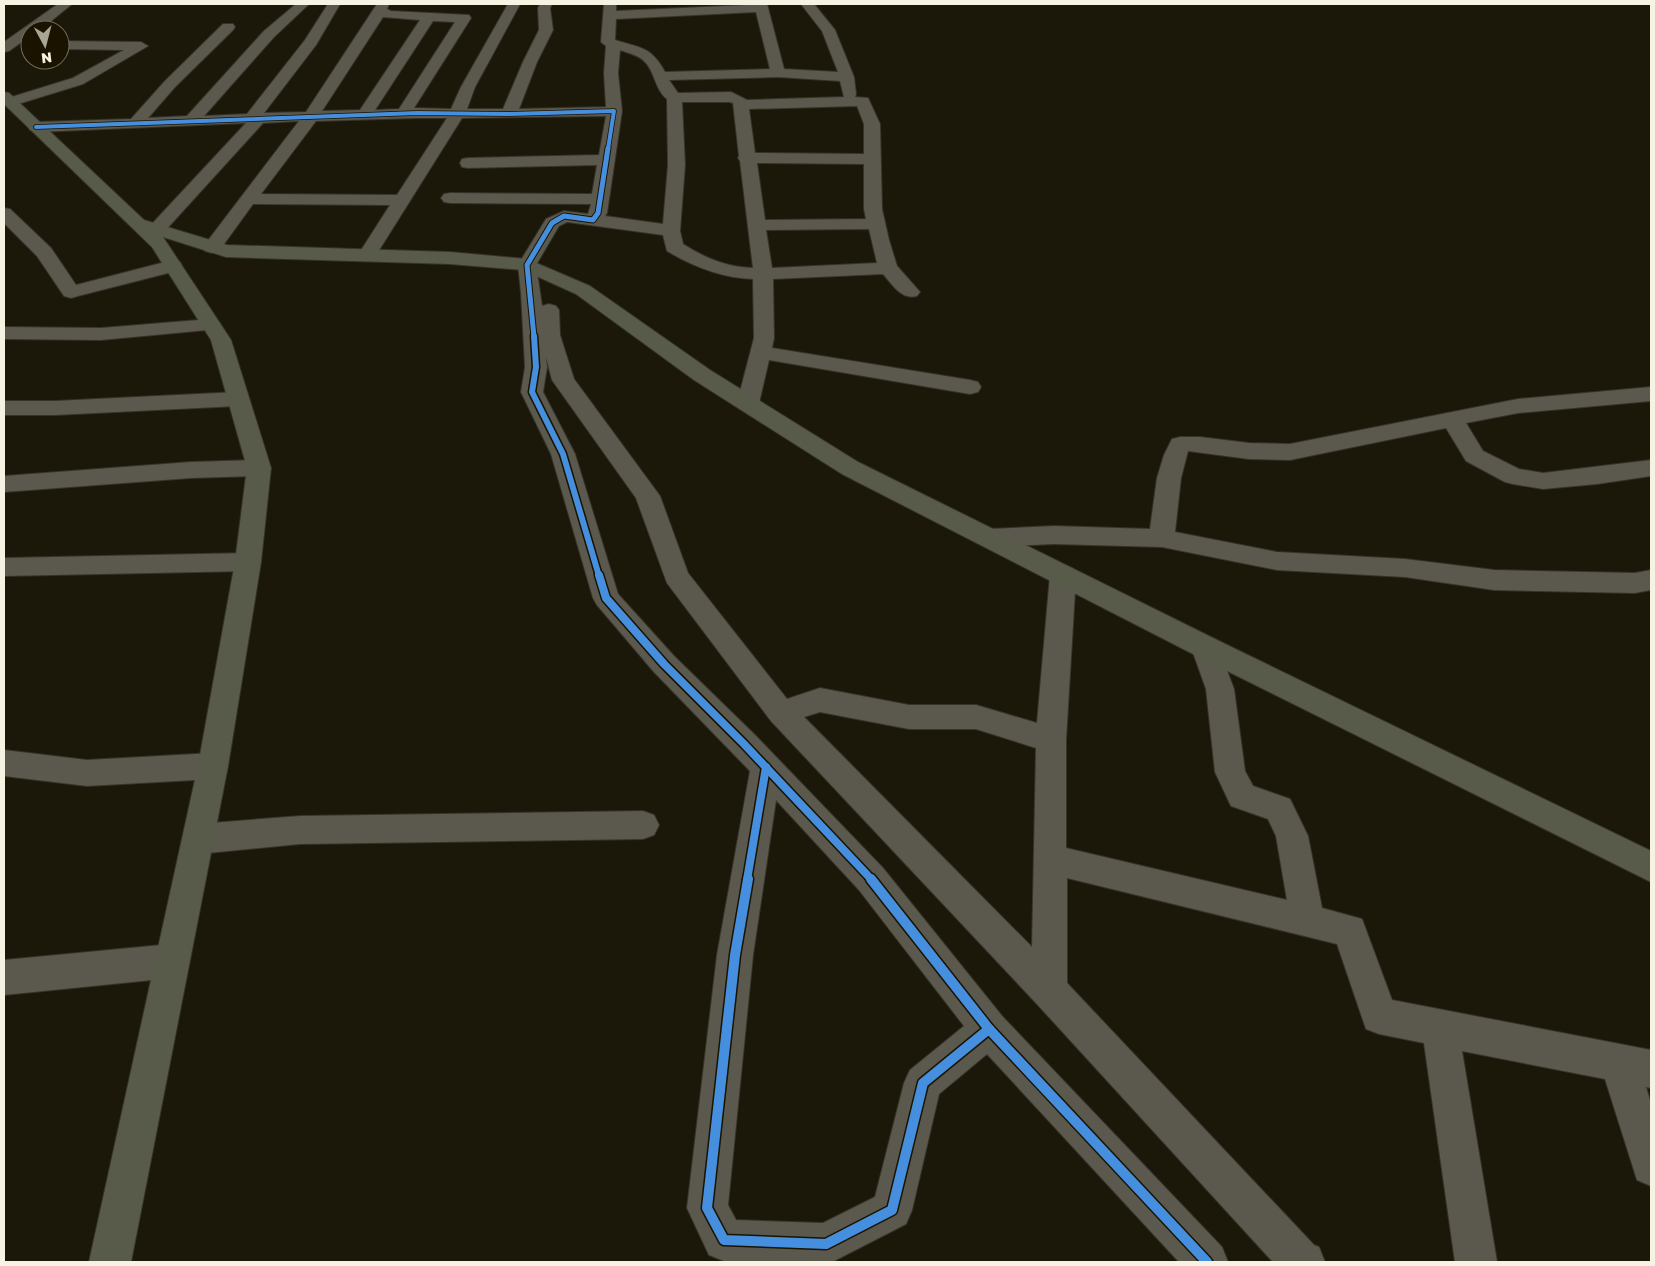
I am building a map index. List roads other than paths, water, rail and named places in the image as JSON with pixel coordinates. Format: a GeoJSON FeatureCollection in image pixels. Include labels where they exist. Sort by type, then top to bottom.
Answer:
{"type":"FeatureCollection","features":[{"type":"Feature","properties":{"kind":"main road"},"geometry":{"type":"LineString","coordinates":[[7,99],[147,227],[159,244],[221,340],[258,468],[248,562],[213,766],[110,1262]]}},
{"type":"Feature","properties":{"kind":"main road"},"geometry":{"type":"LineString","coordinates":[[147,227],[226,251],[450,258],[537,269],[583,290],[702,375],[850,468],[1205,647],[1651,867]]}},
{"type":"Feature","properties":{"kind":"street"},"geometry":{"type":"LineString","coordinates":[[44,20],[66,4]]}},
{"type":"Feature","properties":{"kind":"street"},"geometry":{"type":"LineString","coordinates":[[192,120],[269,34],[302,4]]}},
{"type":"Feature","properties":{"kind":"street"},"geometry":{"type":"LineString","coordinates":[[147,227],[256,118],[311,42],[334,4]]}},
{"type":"Feature","properties":{"kind":"street"},"geometry":{"type":"LineString","coordinates":[[367,255],[457,114],[468,86],[514,4]]}},
{"type":"Feature","properties":{"kind":"street"},"geometry":{"type":"LineString","coordinates":[[509,114],[530,62],[546,30],[544,8],[546,4]]}},
{"type":"Feature","properties":{"kind":"street"},"geometry":{"type":"LineString","coordinates":[[808,4],[828,30],[847,77],[850,101]]}},
{"type":"Feature","properties":{"kind":"street"},"geometry":{"type":"LineString","coordinates":[[748,403],[764,338],[763,274],[746,158],[740,101],[731,97],[674,98],[669,94],[650,60],[642,53],[608,42],[610,10],[762,6],[778,74]]}},
{"type":"Feature","properties":{"kind":"street"},"geometry":{"type":"LineString","coordinates":[[212,248],[311,116],[381,8],[389,15],[464,18],[403,114]]}},
{"type":"Feature","properties":{"kind":"street"},"geometry":{"type":"LineString","coordinates":[[364,115],[429,16]]}},
{"type":"Feature","properties":{"kind":"street"},"geometry":{"type":"LineString","coordinates":[[136,122],[170,84],[228,27]]}},
{"type":"Feature","properties":{"kind":"street"},"geometry":{"type":"LineString","coordinates":[[4,48],[20,43]]}},
{"type":"Feature","properties":{"kind":"street"},"geometry":{"type":"LineString","coordinates":[[7,99],[78,81],[141,46],[70,45]]}},
{"type":"Feature","properties":{"kind":"street"},"geometry":{"type":"LineString","coordinates":[[593,220],[598,213],[614,111],[610,73],[613,45]]}},
{"type":"Feature","properties":{"kind":"street"},"geometry":{"type":"LineString","coordinates":[[658,76],[778,74],[847,77]]}},
{"type":"Feature","properties":{"kind":"street"},"geometry":{"type":"LineString","coordinates":[[674,98],[677,132],[676,187],[671,231],[674,247],[692,258],[713,267],[737,273],[763,274],[888,268]]}},
{"type":"Feature","properties":{"kind":"street"},"geometry":{"type":"LineString","coordinates":[[741,105],[863,101],[872,124],[873,209],[876,224],[888,268],[910,292]]}},
{"type":"Feature","properties":{"kind":"street"},"geometry":{"type":"LineString","coordinates":[[36,127],[311,116],[614,111]]}},
{"type":"Feature","properties":{"kind":"street"},"geometry":{"type":"LineString","coordinates":[[746,158],[873,159]]}},
{"type":"Feature","properties":{"kind":"street"},"geometry":{"type":"LineString","coordinates":[[468,163],[607,160]]}},
{"type":"Feature","properties":{"kind":"street"},"geometry":{"type":"LineString","coordinates":[[450,198],[600,199]]}},
{"type":"Feature","properties":{"kind":"street"},"geometry":{"type":"LineString","coordinates":[[249,199],[402,200]]}},
{"type":"Feature","properties":{"kind":"street"},"geometry":{"type":"LineString","coordinates":[[4,213],[44,252],[71,292],[173,266]]}},
{"type":"Feature","properties":{"kind":"street"},"geometry":{"type":"LineString","coordinates":[[671,231],[564,216],[552,223],[531,292],[536,367],[532,392],[563,454],[606,598],[664,664],[766,767],[871,878],[990,1029],[1208,1262]]}},
{"type":"Feature","properties":{"kind":"street"},"geometry":{"type":"LineString","coordinates":[[756,225],[876,224]]}},
{"type":"Feature","properties":{"kind":"street"},"geometry":{"type":"LineString","coordinates":[[537,269],[550,335],[563,380],[648,496],[676,576],[782,714],[1049,990],[1299,1260],[1304,1262]]}},
{"type":"Feature","properties":{"kind":"street"},"geometry":{"type":"LineString","coordinates":[[4,333],[101,334],[211,326]]}},
{"type":"Feature","properties":{"kind":"street"},"geometry":{"type":"LineString","coordinates":[[760,352],[970,387]]}},
{"type":"Feature","properties":{"kind":"street"},"geometry":{"type":"LineString","coordinates":[[1162,538],[1174,456],[1180,444],[1200,444],[1249,451],[1290,452],[1518,406],[1651,394]]}},
{"type":"Feature","properties":{"kind":"street"},"geometry":{"type":"LineString","coordinates":[[4,408],[55,408],[238,399]]}},
{"type":"Feature","properties":{"kind":"street"},"geometry":{"type":"LineString","coordinates":[[1453,420],[1474,456],[1513,476],[1543,481],[1651,468]]}},
{"type":"Feature","properties":{"kind":"street"},"geometry":{"type":"LineString","coordinates":[[4,484],[191,470],[258,468]]}},
{"type":"Feature","properties":{"kind":"street"},"geometry":{"type":"LineString","coordinates":[[989,538],[1054,536],[1162,538],[1278,560],[1405,568],[1494,580],[1635,583],[1651,580]]}},
{"type":"Feature","properties":{"kind":"street"},"geometry":{"type":"LineString","coordinates":[[4,567],[248,562]]}},
{"type":"Feature","properties":{"kind":"street"},"geometry":{"type":"LineString","coordinates":[[1049,990],[1051,740],[1063,575]]}},
{"type":"Feature","properties":{"kind":"street"},"geometry":{"type":"LineString","coordinates":[[1205,647],[1220,688],[1230,772],[1242,796],[1279,809],[1292,836],[1308,922]]}},
{"type":"Feature","properties":{"kind":"street"},"geometry":{"type":"LineString","coordinates":[[782,714],[820,700],[909,716],[976,718],[1051,740]]}},
{"type":"Feature","properties":{"kind":"street"},"geometry":{"type":"LineString","coordinates":[[4,764],[87,772],[213,766]]}},
{"type":"Feature","properties":{"kind":"street"},"geometry":{"type":"LineString","coordinates":[[766,767],[735,955],[707,1208],[724,1240],[826,1244],[892,1210],[923,1083],[990,1029]]}},
{"type":"Feature","properties":{"kind":"street"},"geometry":{"type":"LineString","coordinates":[[198,839],[300,830],[643,825]]}},
{"type":"Feature","properties":{"kind":"street"},"geometry":{"type":"LineString","coordinates":[[1050,859],[1350,931],[1379,1016],[1635,1065],[1651,1166]]}},
{"type":"Feature","properties":{"kind":"street"},"geometry":{"type":"LineString","coordinates":[[4,978],[172,962]]}},
{"type":"Feature","properties":{"kind":"street"},"geometry":{"type":"LineString","coordinates":[[1440,1027],[1476,1262]]}}]}
